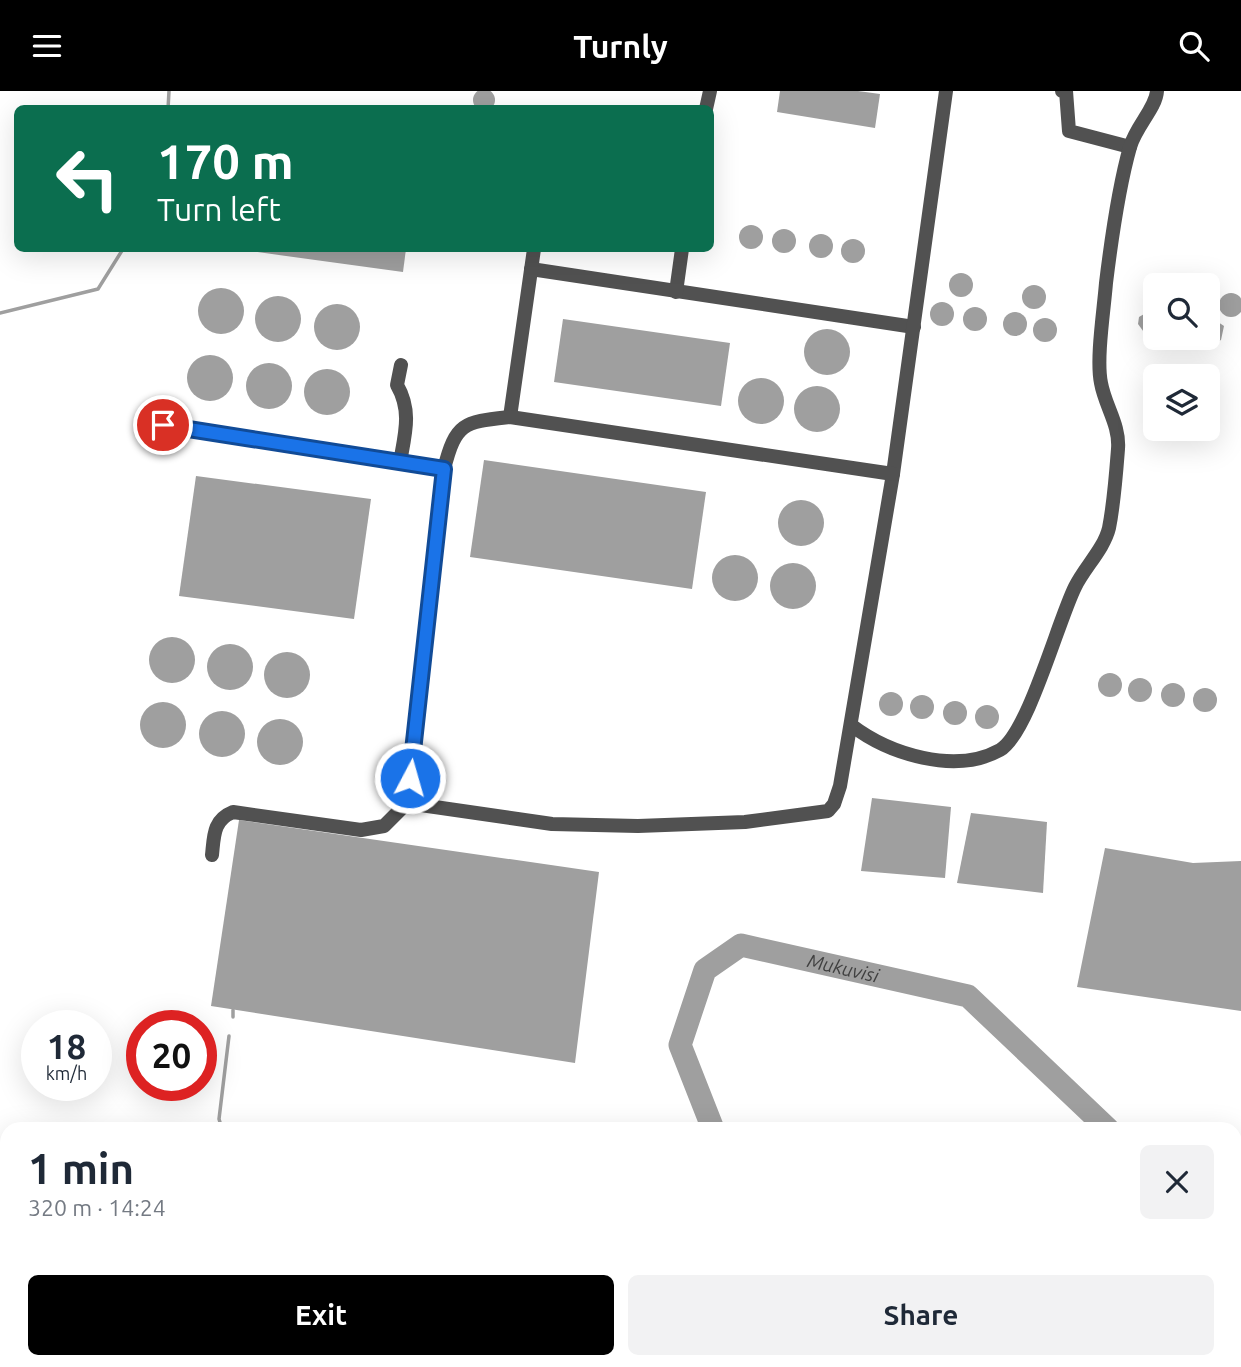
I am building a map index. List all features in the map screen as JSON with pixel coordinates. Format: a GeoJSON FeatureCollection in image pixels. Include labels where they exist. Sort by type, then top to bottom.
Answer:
{"type":"FeatureCollection","features":[{"type":"Feature","properties":{"kind":"lane"},"geometry":{"type":"LineString","coordinates":[[407,803],[552,824],[638,826],[745,822],[828,811],[834,804],[851,725],[893,474],[946,91]]}},
{"type":"Feature","properties":{"kind":"lane"},"geometry":{"type":"LineString","coordinates":[[1065,91],[1069,131],[1130,147]]}},
{"type":"Feature","properties":{"kind":"lane"},"geometry":{"type":"LineString","coordinates":[[851,725],[865,736],[897,752],[952,760],[974,759],[1002,749],[1024,717],[1074,590],[1108,530],[1118,446],[1100,367],[1107,281],[1130,147],[1140,121],[1156,100],[1157,91]]}},
{"type":"Feature","properties":{"kind":"lane"},"geometry":{"type":"LineString","coordinates":[[510,417],[534,252]]}},
{"type":"Feature","properties":{"kind":"lane"},"geometry":{"type":"LineString","coordinates":[[676,292],[682,252]]}},
{"type":"Feature","properties":{"kind":"lane"},"geometry":{"type":"LineString","coordinates":[[531,269],[914,327]]}},
{"type":"Feature","properties":{"kind":"lane"},"geometry":{"type":"LineString","coordinates":[[400,462],[408,416],[405,400],[397,385],[401,365]]}},
{"type":"Feature","properties":{"kind":"lane"},"geometry":{"type":"LineString","coordinates":[[212,855],[215,828],[222,816],[233,812],[361,829],[384,826],[407,803],[444,469],[451,440],[458,428],[475,421],[510,417],[893,474]]}},
{"type":"Feature","properties":{"kind":"lane"},"geometry":{"type":"LineString","coordinates":[[163,425],[444,469]]}},
{"type":"Feature","properties":{"kind":"shaded area"},"geometry":{"type":"Polygon","coordinates":[[[480,90],[488,90],[494,96],[494,105],[474,104],[474,96],[480,90]]]}},
{"type":"Feature","properties":{"kind":"shaded area"},"geometry":{"type":"Polygon","coordinates":[[[780,91],[858,91],[880,94],[875,128],[777,112],[780,91]]]}},
{"type":"Feature","properties":{"kind":"shaded area"},"geometry":{"type":"Polygon","coordinates":[[[746,225],[756,225],[763,232],[763,242],[756,249],[746,249],[739,242],[739,232],[746,225]]]}},
{"type":"Feature","properties":{"kind":"shaded area"},"geometry":{"type":"Polygon","coordinates":[[[779,229],[789,229],[796,236],[796,246],[789,253],[779,253],[772,246],[772,236],[779,229]]]}},
{"type":"Feature","properties":{"kind":"shaded area"},"geometry":{"type":"Polygon","coordinates":[[[816,234],[826,234],[833,241],[833,251],[826,258],[816,258],[809,251],[809,241],[816,234]]]}},
{"type":"Feature","properties":{"kind":"shaded area"},"geometry":{"type":"Polygon","coordinates":[[[853,239],[862,242],[865,251],[862,260],[853,263],[844,260],[841,251],[844,242],[853,239]]]}},
{"type":"Feature","properties":{"kind":"shaded area"},"geometry":{"type":"Polygon","coordinates":[[[257,252],[406,252],[403,272],[257,252]]]}},
{"type":"Feature","properties":{"kind":"shaded area"},"geometry":{"type":"Polygon","coordinates":[[[956,273],[966,273],[973,280],[973,290],[966,297],[956,297],[949,290],[949,280],[956,273]]]}},
{"type":"Feature","properties":{"kind":"shaded area"},"geometry":{"type":"Polygon","coordinates":[[[1029,285],[1039,285],[1046,292],[1046,302],[1039,309],[1029,309],[1022,302],[1022,292],[1029,285]]]}},
{"type":"Feature","properties":{"kind":"shaded area"},"geometry":{"type":"Polygon","coordinates":[[[221,288],[237,295],[244,311],[237,327],[221,334],[205,327],[198,311],[205,295],[221,288]]]}},
{"type":"Feature","properties":{"kind":"shaded area"},"geometry":{"type":"Polygon","coordinates":[[[1236,294],[1242,300],[1240,314],[1231,317],[1222,314],[1222,296],[1236,294]]]}},
{"type":"Feature","properties":{"kind":"shaded area"},"geometry":{"type":"Polygon","coordinates":[[[278,296],[294,303],[301,319],[294,335],[278,342],[262,335],[255,319],[262,303],[278,296]]]}},
{"type":"Feature","properties":{"kind":"shaded area"},"geometry":{"type":"Polygon","coordinates":[[[937,302],[947,302],[954,309],[954,319],[947,326],[937,326],[930,319],[930,309],[937,302]]]}},
{"type":"Feature","properties":{"kind":"shaded area"},"geometry":{"type":"Polygon","coordinates":[[[337,304],[353,311],[360,327],[353,343],[337,350],[321,343],[314,327],[321,311],[337,304]]]}},
{"type":"Feature","properties":{"kind":"shaded area"},"geometry":{"type":"Polygon","coordinates":[[[970,307],[980,307],[987,314],[987,324],[980,331],[970,331],[963,324],[963,314],[970,307]]]}},
{"type":"Feature","properties":{"kind":"shaded area"},"geometry":{"type":"Polygon","coordinates":[[[1010,312],[1020,312],[1027,319],[1027,329],[1020,336],[1010,336],[1003,329],[1003,319],[1010,312]]]}},
{"type":"Feature","properties":{"kind":"shaded area"},"geometry":{"type":"Polygon","coordinates":[[[1143,315],[1143,331],[1138,324],[1139,317],[1143,315]]]}},
{"type":"Feature","properties":{"kind":"shaded area"},"geometry":{"type":"Polygon","coordinates":[[[1040,318],[1050,318],[1057,325],[1057,335],[1050,342],[1040,342],[1033,335],[1033,325],[1040,318]]]}},
{"type":"Feature","properties":{"kind":"shaded area"},"geometry":{"type":"Polygon","coordinates":[[[563,319],[730,343],[721,406],[554,382],[563,319]]]}},
{"type":"Feature","properties":{"kind":"shaded area"},"geometry":{"type":"Polygon","coordinates":[[[1220,323],[1224,326],[1220,340],[1220,323]]]}},
{"type":"Feature","properties":{"kind":"shaded area"},"geometry":{"type":"Polygon","coordinates":[[[827,329],[843,336],[850,352],[843,368],[827,375],[811,368],[804,352],[811,336],[827,329]]]}},
{"type":"Feature","properties":{"kind":"shaded area"},"geometry":{"type":"Polygon","coordinates":[[[210,355],[226,362],[233,378],[226,394],[210,401],[194,394],[187,378],[194,362],[210,355]]]}},
{"type":"Feature","properties":{"kind":"shaded area"},"geometry":{"type":"Polygon","coordinates":[[[269,363],[285,370],[292,386],[285,402],[269,409],[253,402],[246,386],[253,370],[269,363]]]}},
{"type":"Feature","properties":{"kind":"shaded area"},"geometry":{"type":"Polygon","coordinates":[[[327,369],[343,376],[350,392],[343,408],[327,415],[311,408],[304,392],[311,376],[327,369]]]}},
{"type":"Feature","properties":{"kind":"shaded area"},"geometry":{"type":"Polygon","coordinates":[[[761,378],[777,385],[784,401],[777,417],[761,424],[745,417],[738,401],[745,385],[761,378]]]}},
{"type":"Feature","properties":{"kind":"shaded area"},"geometry":{"type":"Polygon","coordinates":[[[817,386],[833,393],[840,409],[833,425],[817,432],[801,425],[794,409],[801,393],[817,386]]]}},
{"type":"Feature","properties":{"kind":"shaded area"},"geometry":{"type":"Polygon","coordinates":[[[484,460],[706,492],[692,589],[470,557],[484,460]]]}},
{"type":"Feature","properties":{"kind":"shaded area"},"geometry":{"type":"Polygon","coordinates":[[[196,476],[371,499],[354,619],[179,596],[196,476]]]}},
{"type":"Feature","properties":{"kind":"shaded area"},"geometry":{"type":"Polygon","coordinates":[[[801,500],[817,507],[824,523],[817,539],[801,546],[785,539],[778,523],[785,507],[801,500]]]}},
{"type":"Feature","properties":{"kind":"shaded area"},"geometry":{"type":"Polygon","coordinates":[[[735,555],[751,562],[758,578],[751,594],[735,601],[719,594],[712,578],[719,562],[735,555]]]}},
{"type":"Feature","properties":{"kind":"shaded area"},"geometry":{"type":"Polygon","coordinates":[[[793,563],[809,570],[816,586],[809,602],[793,609],[777,602],[770,586],[777,570],[793,563]]]}},
{"type":"Feature","properties":{"kind":"shaded area"},"geometry":{"type":"Polygon","coordinates":[[[172,637],[188,644],[195,660],[188,676],[172,683],[156,676],[149,660],[156,644],[172,637]]]}},
{"type":"Feature","properties":{"kind":"shaded area"},"geometry":{"type":"Polygon","coordinates":[[[230,644],[246,651],[253,667],[246,683],[230,690],[214,683],[207,667],[214,651],[230,644]]]}},
{"type":"Feature","properties":{"kind":"shaded area"},"geometry":{"type":"Polygon","coordinates":[[[287,652],[303,659],[310,675],[303,691],[287,698],[271,691],[264,675],[271,659],[287,652]]]}},
{"type":"Feature","properties":{"kind":"shaded area"},"geometry":{"type":"Polygon","coordinates":[[[1105,673],[1115,673],[1122,680],[1122,690],[1115,697],[1105,697],[1098,690],[1098,680],[1105,673]]]}},
{"type":"Feature","properties":{"kind":"shaded area"},"geometry":{"type":"Polygon","coordinates":[[[1140,678],[1149,681],[1152,690],[1149,699],[1140,702],[1131,699],[1128,690],[1131,681],[1140,678]]]}},
{"type":"Feature","properties":{"kind":"shaded area"},"geometry":{"type":"Polygon","coordinates":[[[1168,683],[1178,683],[1185,690],[1185,700],[1178,707],[1168,707],[1161,700],[1161,690],[1168,683]]]}},
{"type":"Feature","properties":{"kind":"shaded area"},"geometry":{"type":"Polygon","coordinates":[[[1200,688],[1210,688],[1217,695],[1217,705],[1210,712],[1200,712],[1193,705],[1193,695],[1200,688]]]}},
{"type":"Feature","properties":{"kind":"shaded area"},"geometry":{"type":"Polygon","coordinates":[[[886,692],[896,692],[903,699],[903,709],[896,716],[886,716],[879,709],[879,699],[886,692]]]}},
{"type":"Feature","properties":{"kind":"shaded area"},"geometry":{"type":"Polygon","coordinates":[[[917,695],[927,695],[934,702],[934,712],[927,719],[917,719],[910,712],[910,702],[917,695]]]}},
{"type":"Feature","properties":{"kind":"shaded area"},"geometry":{"type":"Polygon","coordinates":[[[950,701],[960,701],[967,708],[967,718],[960,725],[950,725],[943,718],[943,708],[950,701]]]}},
{"type":"Feature","properties":{"kind":"shaded area"},"geometry":{"type":"Polygon","coordinates":[[[163,702],[179,709],[186,725],[179,741],[163,748],[147,741],[140,725],[147,709],[163,702]]]}},
{"type":"Feature","properties":{"kind":"shaded area"},"geometry":{"type":"Polygon","coordinates":[[[982,705],[992,705],[999,712],[999,722],[992,729],[982,729],[975,722],[975,712],[982,705]]]}},
{"type":"Feature","properties":{"kind":"shaded area"},"geometry":{"type":"Polygon","coordinates":[[[222,711],[238,718],[245,734],[238,750],[222,757],[206,750],[199,734],[206,718],[222,711]]]}},
{"type":"Feature","properties":{"kind":"shaded area"},"geometry":{"type":"Polygon","coordinates":[[[280,719],[296,726],[303,742],[296,758],[280,765],[264,758],[257,742],[264,726],[280,719]]]}},
{"type":"Feature","properties":{"kind":"shaded area"},"geometry":{"type":"Polygon","coordinates":[[[872,798],[951,807],[945,878],[861,871],[872,798]]]}},
{"type":"Feature","properties":{"kind":"shaded area"},"geometry":{"type":"Polygon","coordinates":[[[971,813],[1047,822],[1043,893],[957,883],[971,813]]]}},
{"type":"Feature","properties":{"kind":"shaded area"},"geometry":{"type":"Polygon","coordinates":[[[239,820],[599,872],[575,1063],[211,1006],[239,820]]]}},
{"type":"Feature","properties":{"kind":"shaded area"},"geometry":{"type":"Polygon","coordinates":[[[1105,848],[1193,863],[1241,861],[1241,1011],[1077,987],[1105,848]]]}},
{"type":"Feature","properties":{"kind":"waterway"},"geometry":{"type":"LineString","coordinates":[[168,105],[169,91]]}},
{"type":"Feature","properties":{"kind":"waterway"},"geometry":{"type":"LineString","coordinates":[[0,313],[98,289],[121,252]]}},
{"type":"Feature","properties":{"kind":"waterway","name":"Mukuvisi"},"geometry":{"type":"LineString","coordinates":[[710,1122],[680,1045],[705,970],[741,945],[968,996],[1101,1122]]}},
{"type":"Feature","properties":{"kind":"waterway"},"geometry":{"type":"LineString","coordinates":[[233,1010],[233,1017]]}},
{"type":"Feature","properties":{"kind":"waterway"},"geometry":{"type":"LineString","coordinates":[[220,1122],[229,1036]]}},
{"type":"Feature","properties":{"kind":"route"},"geometry":{"type":"LineString","coordinates":[[163,425],[444,469],[410,778]]}}]}
